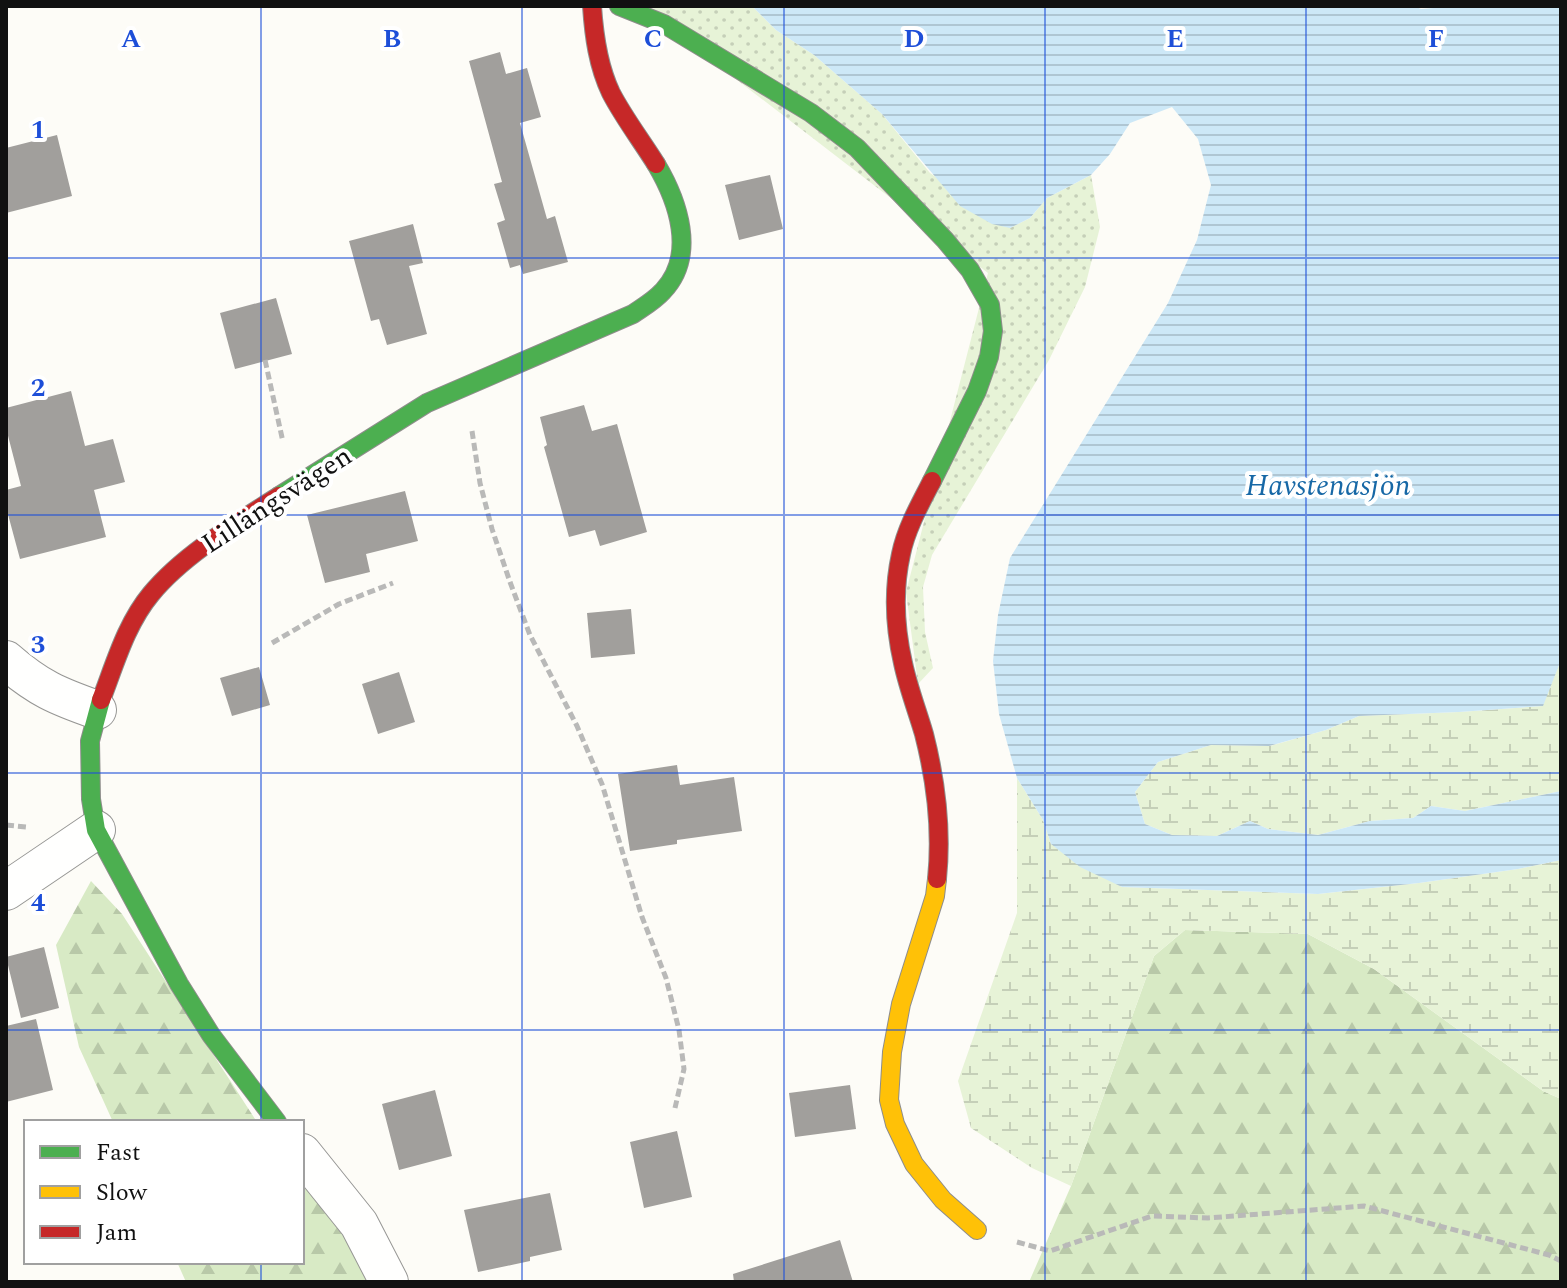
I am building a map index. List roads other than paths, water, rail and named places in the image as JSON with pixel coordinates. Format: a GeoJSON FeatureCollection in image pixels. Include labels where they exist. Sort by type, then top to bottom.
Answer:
{"type":"FeatureCollection","features":[{"type":"Feature","properties":{"kind":"street","name":"Lillängsvägen"},"geometry":{"type":"LineString","coordinates":[[275,1120],[211,1035],[179,984],[96,830],[89,772],[90,741],[97,710],[126,634],[151,594],[184,562],[229,528],[427,403],[633,314],[659,295],[675,274],[682,247],[680,217],[667,183],[611,92],[600,63],[592,6]]}},
{"type":"Feature","properties":{"kind":"street"},"geometry":{"type":"LineString","coordinates":[[619,6],[664,24],[811,113],[857,148],[945,240],[970,270],[990,305],[993,331],[989,357],[977,391],[918,508],[901,552],[896,592],[896,629],[937,799],[940,850],[935,896],[901,1004],[892,1052],[889,1100],[895,1124],[914,1164],[943,1200],[977,1230]]}},
{"type":"Feature","properties":{"kind":"street"},"geometry":{"type":"LineString","coordinates":[[6,660],[28,679],[56,695],[97,710]]}},
{"type":"Feature","properties":{"kind":"street"},"geometry":{"type":"LineString","coordinates":[[6,891],[96,830]]}},
{"type":"Feature","properties":{"kind":"street"},"geometry":{"type":"LineString","coordinates":[[304,1155],[359,1224],[389,1282]]}},
{"type":"Feature","properties":{"kind":"water","name":"Havstenasjön"},"geometry":{"type":"Polygon","coordinates":[[[752,6],[1414,6],[1421,9],[1561,6],[1561,660],[1543,706],[1359,716],[1326,730],[1269,746],[1211,745],[1158,762],[1135,792],[1145,824],[1172,835],[1217,836],[1250,821],[1268,829],[1318,835],[1370,821],[1413,818],[1431,806],[1465,811],[1561,791],[1561,860],[1419,883],[1318,894],[1122,887],[1080,867],[1051,844],[1043,820],[1017,778],[999,714],[993,661],[998,615],[1010,558],[1168,303],[1197,240],[1211,185],[1198,139],[1172,107],[1130,123],[1110,154],[1091,175],[1047,198],[1030,218],[1010,228],[992,224],[960,206],[882,114],[814,55],[776,30],[752,6]]]}}]}
